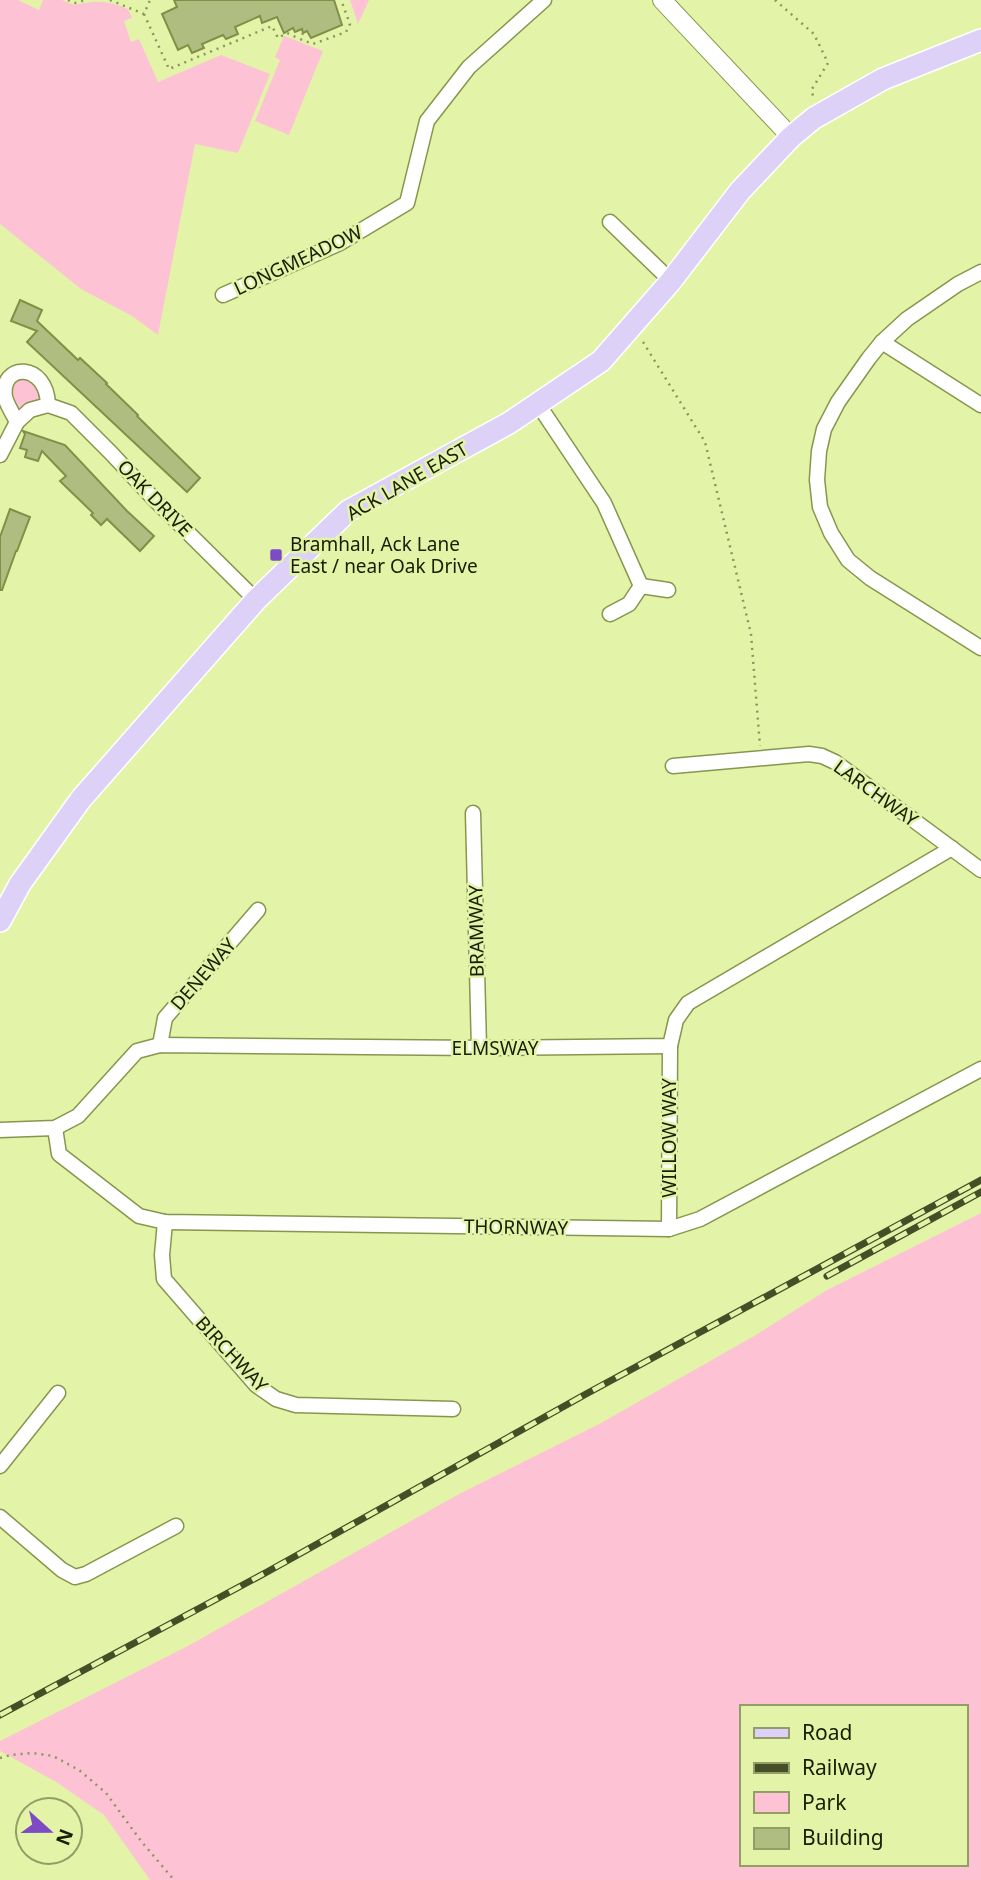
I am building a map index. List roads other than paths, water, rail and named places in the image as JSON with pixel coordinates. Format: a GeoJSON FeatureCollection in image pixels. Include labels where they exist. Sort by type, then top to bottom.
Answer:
{"type":"FeatureCollection","features":[{"type":"Feature","properties":{"kind":"main road","name":"ACK LANE EAST"},"geometry":{"type":"LineString","coordinates":[[0,921],[20,884],[80,799],[256,600],[348,511],[509,423],[601,361],[671,281],[740,191],[791,137],[814,118],[883,79],[981,40]]}},
{"type":"Feature","properties":{"kind":"street","name":"LONGMEADOW"},"geometry":{"type":"LineString","coordinates":[[223,295],[340,243],[407,203],[428,121],[469,68],[544,0]]}},
{"type":"Feature","properties":{"kind":"street"},"geometry":{"type":"LineString","coordinates":[[662,0],[791,137]]}},
{"type":"Feature","properties":{"kind":"street"},"geometry":{"type":"LineString","coordinates":[[610,222],[671,281]]}},
{"type":"Feature","properties":{"kind":"street"},"geometry":{"type":"LineString","coordinates":[[981,272],[958,284],[907,319],[882,342],[838,402],[824,429],[817,480],[820,507],[831,533],[848,560],[870,578],[981,648]]}},
{"type":"Feature","properties":{"kind":"street"},"geometry":{"type":"LineString","coordinates":[[882,342],[981,405]]}},
{"type":"Feature","properties":{"kind":"street"},"geometry":{"type":"LineString","coordinates":[[0,455],[21,416],[30,410],[48,405],[46,387],[41,380],[33,374],[19,371],[12,375],[5,389],[5,398],[17,422]]}},
{"type":"Feature","properties":{"kind":"street"},"geometry":{"type":"LineString","coordinates":[[538,404],[604,503],[641,586]]}},
{"type":"Feature","properties":{"kind":"street","name":"OAK DRIVE"},"geometry":{"type":"LineString","coordinates":[[48,405],[71,413],[256,600]]}},
{"type":"Feature","properties":{"kind":"street"},"geometry":{"type":"LineString","coordinates":[[641,586],[668,590]]}},
{"type":"Feature","properties":{"kind":"street"},"geometry":{"type":"LineString","coordinates":[[610,614],[629,604],[641,586]]}},
{"type":"Feature","properties":{"kind":"street","name":"LARCHWAY"},"geometry":{"type":"LineString","coordinates":[[673,766],[809,754],[822,756],[835,762],[981,870]]}},
{"type":"Feature","properties":{"kind":"street","name":"BRAMWAY"},"geometry":{"type":"LineString","coordinates":[[473,813],[479,1048]]}},
{"type":"Feature","properties":{"kind":"street"},"geometry":{"type":"LineString","coordinates":[[670,1046],[676,1020],[688,1003],[952,848]]}},
{"type":"Feature","properties":{"kind":"street","name":"DENEWAY"},"geometry":{"type":"LineString","coordinates":[[160,1045],[165,1018],[258,910]]}},
{"type":"Feature","properties":{"kind":"street","name":"ELMSWAY"},"geometry":{"type":"LineString","coordinates":[[55,1128],[78,1116],[137,1051],[160,1045],[479,1048],[670,1046]]}},
{"type":"Feature","properties":{"kind":"street","name":"WILLOW WAY"},"geometry":{"type":"LineString","coordinates":[[669,1229],[670,1046]]}},
{"type":"Feature","properties":{"kind":"street","name":"THORNWAY"},"geometry":{"type":"LineString","coordinates":[[55,1128],[59,1154],[139,1216],[165,1222],[669,1229],[700,1219],[981,1069]]}},
{"type":"Feature","properties":{"kind":"street"},"geometry":{"type":"LineString","coordinates":[[0,1130],[55,1128]]}},
{"type":"Feature","properties":{"kind":"street","name":"BIRCHWAY"},"geometry":{"type":"LineString","coordinates":[[165,1222],[162,1255],[164,1279],[256,1385],[276,1399],[296,1405],[453,1409]]}},
{"type":"Feature","properties":{"kind":"street"},"geometry":{"type":"LineString","coordinates":[[0,1466],[58,1394]]}},
{"type":"Feature","properties":{"kind":"street"},"geometry":{"type":"LineString","coordinates":[[0,1517],[62,1570],[75,1577],[86,1574],[176,1526]]}},
{"type":"Feature","properties":{"kind":"railway"},"geometry":{"type":"LineString","coordinates":[[0,1715],[267,1572],[586,1394],[981,1180]]}},
{"type":"Feature","properties":{"kind":"railway"},"geometry":{"type":"LineString","coordinates":[[827,1276],[981,1192]]}},
{"type":"Feature","properties":{"kind":"place","name":"Bramhall, Ack Lane East / near Oak Drive"},"geometry":{"type":"Point","coordinates":[276,555]}}]}
